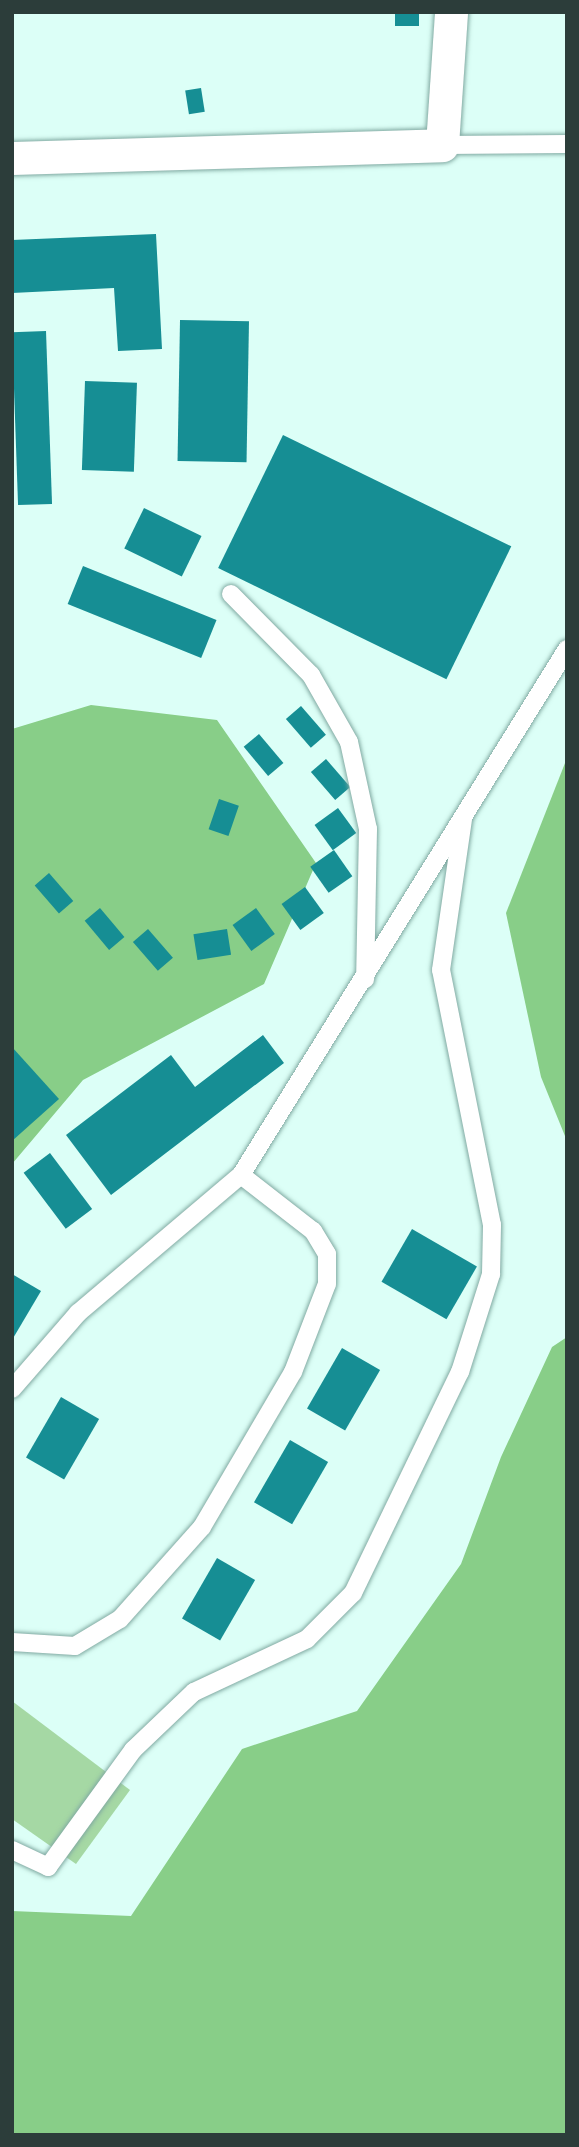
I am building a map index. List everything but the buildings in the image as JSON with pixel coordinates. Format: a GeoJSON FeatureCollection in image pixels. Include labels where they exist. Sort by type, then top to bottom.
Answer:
{"type":"FeatureCollection","features":[{"type":"Feature","properties":{"kind":"street"},"geometry":{"type":"LineString","coordinates":[[12,158],[442,145],[451,12]]}},
{"type":"Feature","properties":{"kind":"lane"},"geometry":{"type":"LineString","coordinates":[[442,145],[567,145]]}},
{"type":"Feature","properties":{"kind":"lane"},"geometry":{"type":"LineString","coordinates":[[231,594],[311,674],[349,742],[368,829],[365,979]]}},
{"type":"Feature","properties":{"kind":"lane"},"geometry":{"type":"LineString","coordinates":[[12,1389],[78,1313],[241,1175],[365,979],[567,649]]}},
{"type":"Feature","properties":{"kind":"lane"},"geometry":{"type":"LineString","coordinates":[[12,1850],[48,1867],[133,1750],[194,1692],[307,1639],[353,1593],[460,1372],[491,1274],[492,1237],[441,970],[463,819]]}},
{"type":"Feature","properties":{"kind":"lane"},"geometry":{"type":"LineString","coordinates":[[12,1642],[75,1646],[120,1619],[202,1527],[293,1372],[327,1284],[327,1254],[313,1231],[241,1175]]}},
{"type":"Feature","properties":{"kind":"green space"},"geometry":{"type":"Polygon","coordinates":[[[91,705],[217,720],[316,863],[264,984],[83,1080],[12,1164],[12,729],[91,705]]]}},
{"type":"Feature","properties":{"kind":"green space"},"geometry":{"type":"Polygon","coordinates":[[[567,758],[567,1141],[541,1077],[506,913],[567,758]]]}},
{"type":"Feature","properties":{"kind":"green space"},"geometry":{"type":"Polygon","coordinates":[[[567,1337],[567,2135],[12,2135],[12,1911],[131,1916],[242,1749],[357,1711],[461,1564],[501,1457],[552,1347],[567,1337]]]}},
{"type":"Feature","properties":{"kind":"green space"},"geometry":{"type":"Polygon","coordinates":[[[12,1701],[130,1790],[76,1864],[12,1819],[12,1701]]]}}]}
